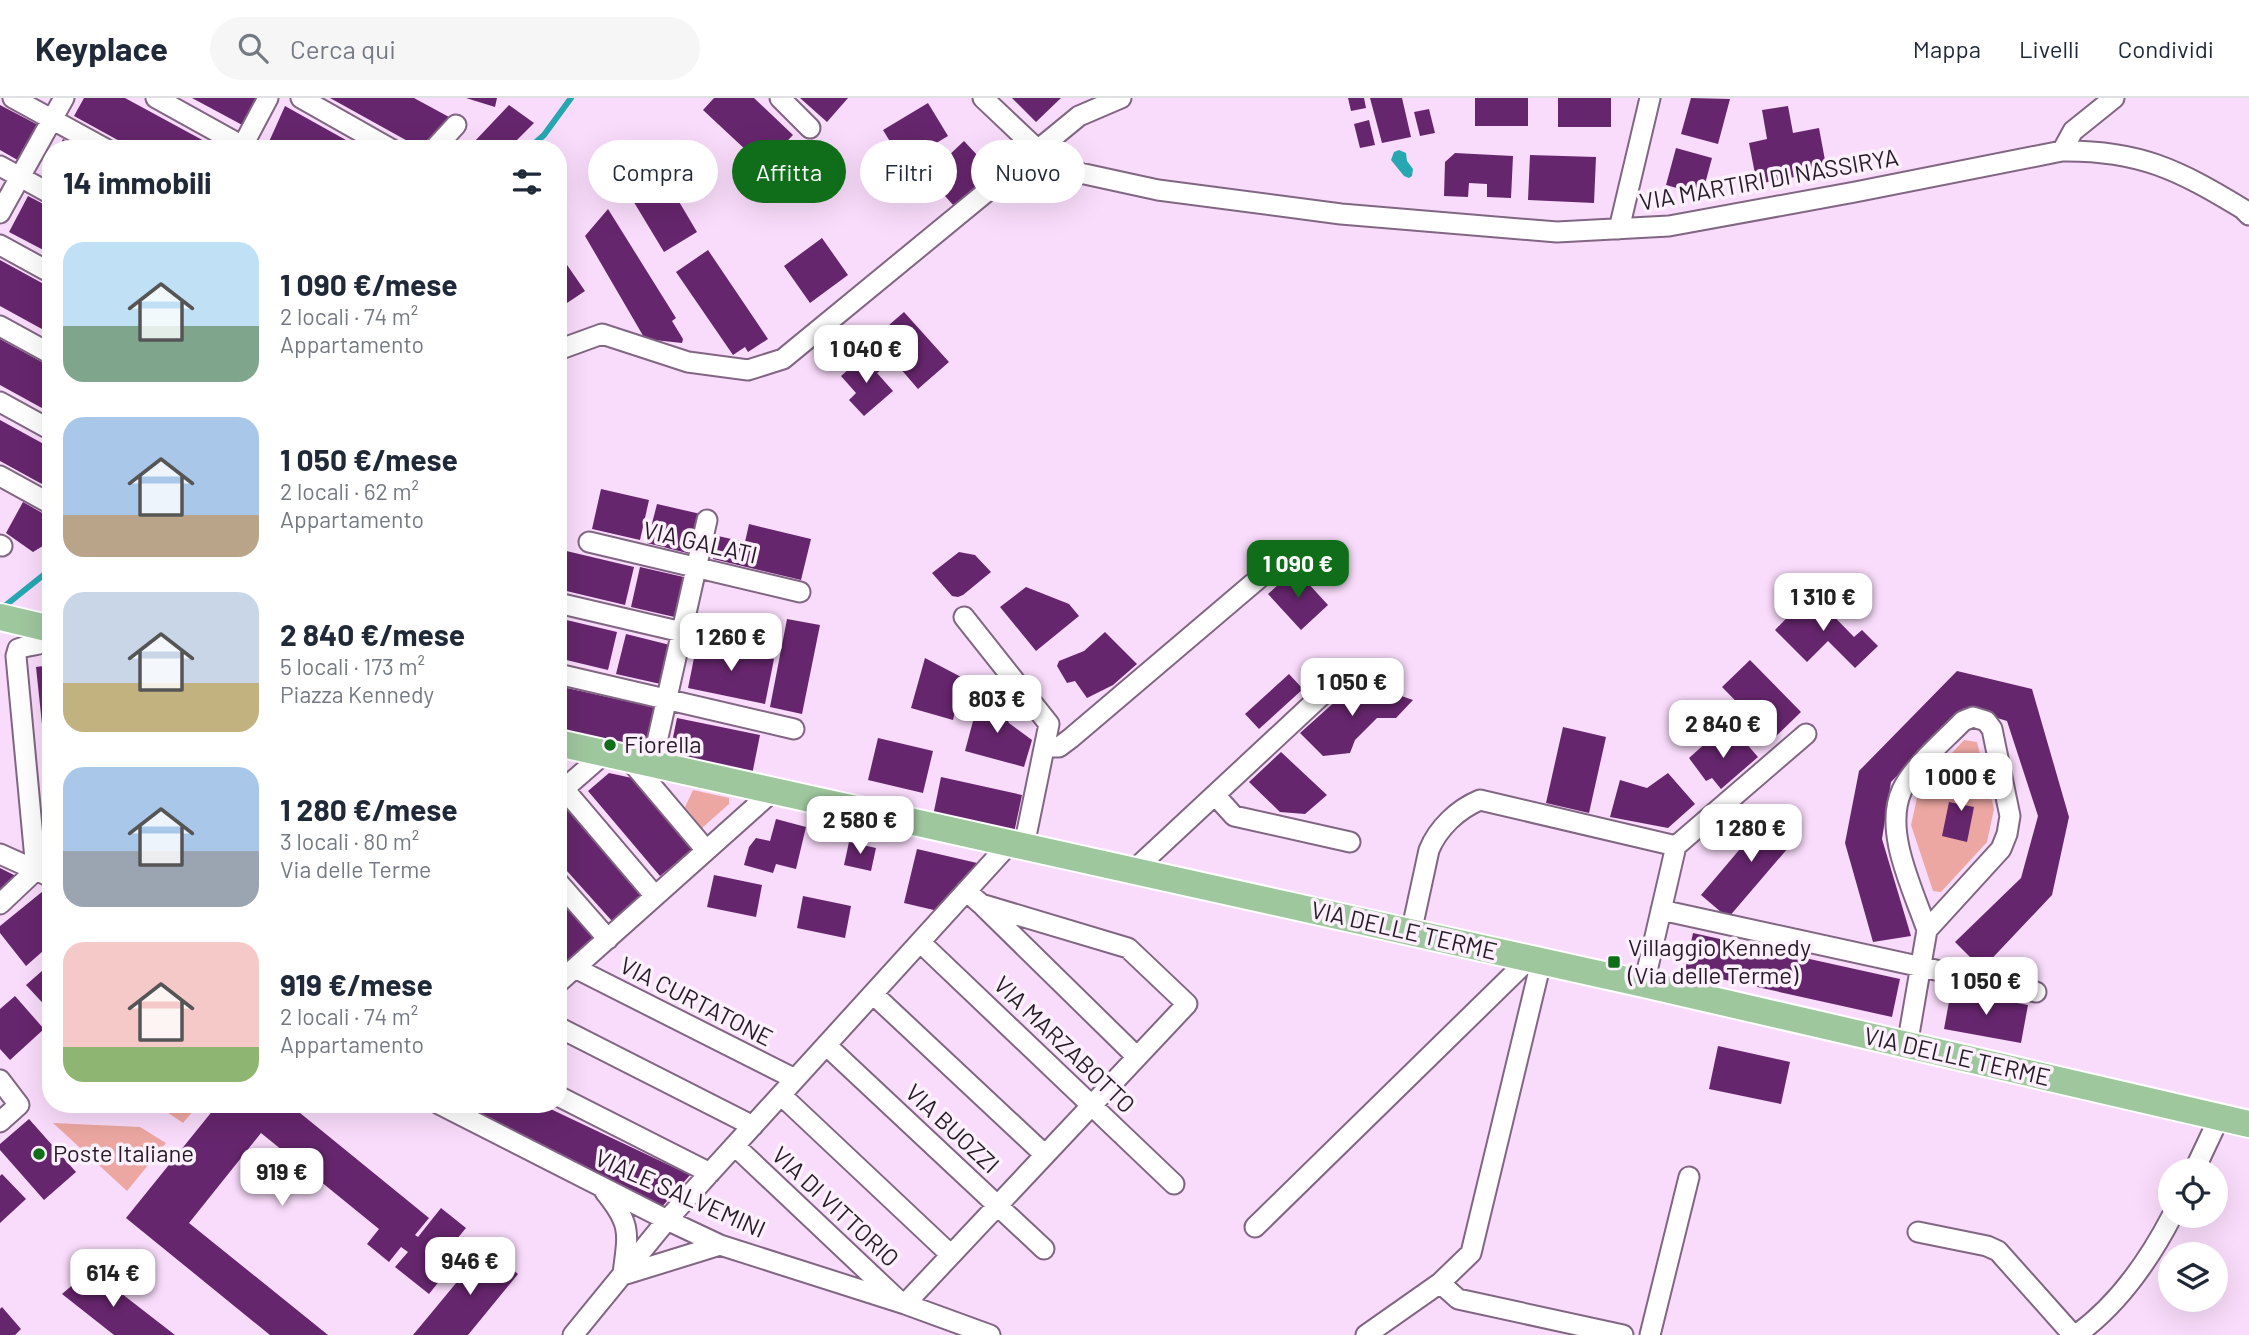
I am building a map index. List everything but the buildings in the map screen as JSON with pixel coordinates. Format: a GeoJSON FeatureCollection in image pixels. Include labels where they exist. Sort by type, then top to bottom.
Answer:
{"type":"FeatureCollection","features":[{"type":"Feature","properties":{"kind":"main road"},"geometry":{"type":"LineString","coordinates":[[11,620],[42,627]]}},
{"type":"Feature","properties":{"kind":"main road","name":"VIA DELLE TERME"},"geometry":{"type":"LineString","coordinates":[[567,745],[1644,984],[2249,1124]]}},
{"type":"Feature","properties":{"kind":"street"},"geometry":{"type":"LineString","coordinates":[[13,98],[90,140]]}},
{"type":"Feature","properties":{"kind":"street"},"geometry":{"type":"LineString","coordinates":[[0,213],[64,98]]}},
{"type":"Feature","properties":{"kind":"street"},"geometry":{"type":"LineString","coordinates":[[156,98],[230,140]]}},
{"type":"Feature","properties":{"kind":"street"},"geometry":{"type":"LineString","coordinates":[[248,140],[268,98]]}},
{"type":"Feature","properties":{"kind":"street"},"geometry":{"type":"LineString","coordinates":[[301,98],[375,140]]}},
{"type":"Feature","properties":{"kind":"street"},"geometry":{"type":"LineString","coordinates":[[780,98],[810,128]]}},
{"type":"Feature","properties":{"kind":"street","name":"VIA MARTIRI DI NASSIRYA"},"geometry":{"type":"LineString","coordinates":[[983,98],[1027,140]]}},
{"type":"Feature","properties":{"kind":"street"},"geometry":{"type":"LineString","coordinates":[[1050,140],[1079,116],[1121,98]]}},
{"type":"Feature","properties":{"kind":"street"},"geometry":{"type":"LineString","coordinates":[[1619,229],[1650,98]]}},
{"type":"Feature","properties":{"kind":"street"},"geometry":{"type":"LineString","coordinates":[[2062,151],[2073,131],[2114,98]]}},
{"type":"Feature","properties":{"kind":"street"},"geometry":{"type":"LineString","coordinates":[[442,140],[456,125]]}},
{"type":"Feature","properties":{"kind":"street","name":"VIA MARTIRI DI NASSIRYA"},"geometry":{"type":"LineString","coordinates":[[1085,174],[1158,190],[1390,219],[1557,232],[1669,226],[2062,151],[2091,151],[2152,162],[2180,172],[2249,215]]}},
{"type":"Feature","properties":{"kind":"street"},"geometry":{"type":"LineString","coordinates":[[0,166],[42,189]]}},
{"type":"Feature","properties":{"kind":"street"},"geometry":{"type":"LineString","coordinates":[[567,347],[602,334],[688,362],[748,370],[783,359],[973,203]]}},
{"type":"Feature","properties":{"kind":"street"},"geometry":{"type":"LineString","coordinates":[[0,245],[42,268]]}},
{"type":"Feature","properties":{"kind":"street"},"geometry":{"type":"LineString","coordinates":[[0,326],[42,349]]}},
{"type":"Feature","properties":{"kind":"street"},"geometry":{"type":"LineString","coordinates":[[0,402],[42,425]]}},
{"type":"Feature","properties":{"kind":"street"},"geometry":{"type":"LineString","coordinates":[[0,476],[42,499]]}},
{"type":"Feature","properties":{"kind":"street"},"geometry":{"type":"LineString","coordinates":[[567,785],[629,759],[667,699],[707,520]]}},
{"type":"Feature","properties":{"kind":"street","name":"VIA GALATI"},"geometry":{"type":"LineString","coordinates":[[589,542],[800,592]]}},
{"type":"Feature","properties":{"kind":"street"},"geometry":{"type":"LineString","coordinates":[[1045,746],[1059,747],[1071,738],[1277,563]]}},
{"type":"Feature","properties":{"kind":"street"},"geometry":{"type":"LineString","coordinates":[[567,605],[682,632]]}},
{"type":"Feature","properties":{"kind":"street"},"geometry":{"type":"LineString","coordinates":[[573,1335],[667,1220],[966,891],[1017,845],[1049,724],[964,617]]}},
{"type":"Feature","properties":{"kind":"street"},"geometry":{"type":"LineString","coordinates":[[42,644],[24,646],[18,649],[16,656],[42,866]]}},
{"type":"Feature","properties":{"kind":"street"},"geometry":{"type":"LineString","coordinates":[[567,676],[794,729]]}},
{"type":"Feature","properties":{"kind":"street"},"geometry":{"type":"LineString","coordinates":[[1133,871],[1337,681]]}},
{"type":"Feature","properties":{"kind":"street"},"geometry":{"type":"LineString","coordinates":[[1907,1046],[1927,930],[1899,848],[1896,806],[1912,775],[1963,721],[1973,717],[1986,722],[1992,729],[2010,816],[2007,834],[2001,849],[1927,930]]}},
{"type":"Feature","properties":{"kind":"street"},"geometry":{"type":"LineString","coordinates":[[1644,984],[1675,846],[1806,734]]}},
{"type":"Feature","properties":{"kind":"street"},"geometry":{"type":"LineString","coordinates":[[629,759],[706,850]]}},
{"type":"Feature","properties":{"kind":"street"},"geometry":{"type":"LineString","coordinates":[[567,975],[773,791]]}},
{"type":"Feature","properties":{"kind":"street"},"geometry":{"type":"LineString","coordinates":[[1215,795],[1234,816],[1350,842]]}},
{"type":"Feature","properties":{"kind":"street"},"geometry":{"type":"LineString","coordinates":[[567,796],[655,896]]}},
{"type":"Feature","properties":{"kind":"street"},"geometry":{"type":"LineString","coordinates":[[1411,933],[1434,837],[1461,811],[1480,800],[1675,846]]}},
{"type":"Feature","properties":{"kind":"street"},"geometry":{"type":"LineString","coordinates":[[0,854],[42,874]]}},
{"type":"Feature","properties":{"kind":"street"},"geometry":{"type":"LineString","coordinates":[[0,904],[42,875]]}},
{"type":"Feature","properties":{"kind":"street"},"geometry":{"type":"LineString","coordinates":[[966,891],[1137,1057]]}},
{"type":"Feature","properties":{"kind":"street"},"geometry":{"type":"LineString","coordinates":[[567,892],[608,939]]}},
{"type":"Feature","properties":{"kind":"street"},"geometry":{"type":"LineString","coordinates":[[903,1304],[1187,1004],[1128,948],[981,904]]}},
{"type":"Feature","properties":{"kind":"street"},"geometry":{"type":"LineString","coordinates":[[1661,910],[2036,992]]}},
{"type":"Feature","properties":{"kind":"street","name":"VIA MARZABOTTO"},"geometry":{"type":"LineString","coordinates":[[920,942],[1174,1184]]}},
{"type":"Feature","properties":{"kind":"street"},"geometry":{"type":"LineString","coordinates":[[1255,1227],[1535,960]]}},
{"type":"Feature","properties":{"kind":"street"},"geometry":{"type":"LineString","coordinates":[[1366,1335],[1440,1283],[1471,1253],[1535,960]]}},
{"type":"Feature","properties":{"kind":"street","name":"VIA CURTATONE"},"geometry":{"type":"LineString","coordinates":[[575,968],[795,1079]]}},
{"type":"Feature","properties":{"kind":"street"},"geometry":{"type":"LineString","coordinates":[[873,994],[1045,1155]]}},
{"type":"Feature","properties":{"kind":"street"},"geometry":{"type":"LineString","coordinates":[[567,1032],[753,1126]]}},
{"type":"Feature","properties":{"kind":"street","name":"VIA BUOZZI"},"geometry":{"type":"LineString","coordinates":[[826,1045],[1044,1249]]}},
{"type":"Feature","properties":{"kind":"street"},"geometry":{"type":"LineString","coordinates":[[0,1122],[19,1105],[6,1087]]}},
{"type":"Feature","properties":{"kind":"street"},"geometry":{"type":"LineString","coordinates":[[781,1095],[951,1255]]}},
{"type":"Feature","properties":{"kind":"street"},"geometry":{"type":"LineString","coordinates":[[567,1101],[710,1173]]}},
{"type":"Feature","properties":{"kind":"street","name":"VIALE SALVEMINI"},"geometry":{"type":"LineString","coordinates":[[457,1113],[720,1245],[990,1335]]}},
{"type":"Feature","properties":{"kind":"street"},"geometry":{"type":"LineString","coordinates":[[2200,1158],[2219,1118]]}},
{"type":"Feature","properties":{"kind":"street","name":"VIA DI VITTORIO"},"geometry":{"type":"LineString","coordinates":[[735,1146],[903,1304]]}},
{"type":"Feature","properties":{"kind":"street"},"geometry":{"type":"LineString","coordinates":[[1650,1335],[1689,1177]]}},
{"type":"Feature","properties":{"kind":"street"},"geometry":{"type":"LineString","coordinates":[[602,1187],[620,1210],[626,1224],[623,1275]]}},
{"type":"Feature","properties":{"kind":"street"},"geometry":{"type":"LineString","coordinates":[[1917,1232],[1987,1246],[1998,1251],[2074,1335],[2116,1300],[2143,1266],[2165,1228]]}},
{"type":"Feature","properties":{"kind":"street"},"geometry":{"type":"LineString","coordinates":[[623,1275],[720,1245]]}},
{"type":"Feature","properties":{"kind":"street"},"geometry":{"type":"LineString","coordinates":[[1440,1283],[1458,1299],[1623,1335]]}},
{"type":"Feature","properties":{"kind":"shaded area"},"geometry":{"type":"Polygon","coordinates":[[[1964,740],[1977,742],[1994,809],[1987,842],[1941,892],[1933,891],[1911,825],[1919,789],[1964,740]]]}},
{"type":"Feature","properties":{"kind":"shaded area"},"geometry":{"type":"Polygon","coordinates":[[[693,790],[729,798],[729,804],[702,828],[685,807],[693,790]]]}},
{"type":"Feature","properties":{"kind":"shaded area"},"geometry":{"type":"Polygon","coordinates":[[[168,1113],[191,1113],[183,1123],[168,1113]]]}},
{"type":"Feature","properties":{"kind":"shaded area"},"geometry":{"type":"Polygon","coordinates":[[[53,1123],[140,1127],[166,1143],[127,1191],[53,1123]]]}},
{"type":"Feature","properties":{"kind":"water"},"geometry":{"type":"Polygon","coordinates":[[[1399,150],[1406,153],[1407,161],[1413,169],[1409,178],[1404,176],[1391,160],[1394,152],[1399,150]]]}},
{"type":"Feature","properties":{"kind":"waterway"},"geometry":{"type":"LineString","coordinates":[[538,140],[571,98]]}},
{"type":"Feature","properties":{"kind":"waterway"},"geometry":{"type":"LineString","coordinates":[[1,609],[42,576]]}},
{"type":"Feature","properties":{"kind":"place","name":"Fiorella"},"geometry":{"type":"Point","coordinates":[610,745]}},
{"type":"Feature","properties":{"kind":"place","name":"Villaggio Kennedy (Via delle Terme)"},"geometry":{"type":"Point","coordinates":[1614,962]}},
{"type":"Feature","properties":{"kind":"place","name":"Poste Italiane"},"geometry":{"type":"Point","coordinates":[39,1154]}}]}
